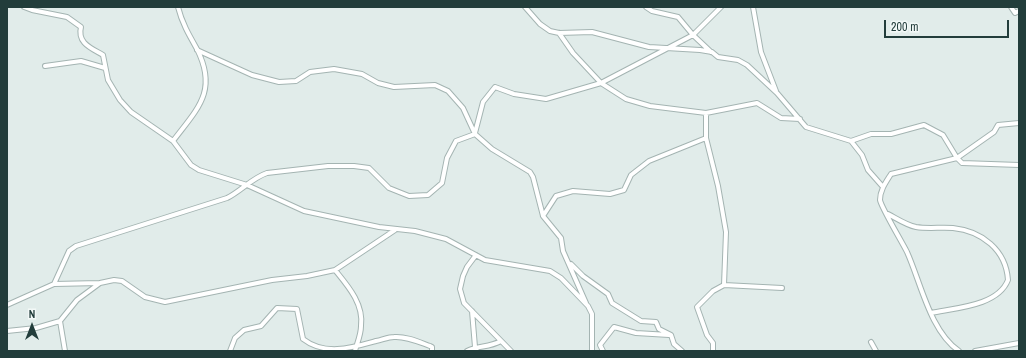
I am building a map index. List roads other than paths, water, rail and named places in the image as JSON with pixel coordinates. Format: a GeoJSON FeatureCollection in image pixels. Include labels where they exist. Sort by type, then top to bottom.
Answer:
{"type":"FeatureCollection","features":[{"type":"Feature","properties":{"kind":"street"},"geometry":{"type":"LineString","coordinates":[[24,7],[67,17],[81,27],[80,34],[85,45],[103,55],[108,80],[120,100],[131,112],[173,141],[191,165],[199,170],[247,185],[304,211],[396,230],[415,231],[446,239],[484,260],[494,263],[550,271],[561,278],[588,306]]}},
{"type":"Feature","properties":{"kind":"street"},"geometry":{"type":"LineString","coordinates":[[173,141],[198,108],[205,92],[206,70],[182,22],[178,7]]}},
{"type":"Feature","properties":{"kind":"street"},"geometry":{"type":"LineString","coordinates":[[525,7],[540,24],[550,31],[559,33],[592,32],[649,47],[712,52]]}},
{"type":"Feature","properties":{"kind":"street"},"geometry":{"type":"LineString","coordinates":[[646,7],[652,12],[678,17],[693,36],[718,57],[738,60],[747,66],[777,93],[806,127],[851,141],[862,155],[868,170],[883,187]]}},
{"type":"Feature","properties":{"kind":"street"},"geometry":{"type":"LineString","coordinates":[[475,134],[483,102],[495,88],[514,94],[546,99],[601,84],[693,36],[721,7]]}},
{"type":"Feature","properties":{"kind":"street"},"geometry":{"type":"LineString","coordinates":[[753,7],[761,52],[777,93]]}},
{"type":"Feature","properties":{"kind":"street"},"geometry":{"type":"LineString","coordinates":[[1011,7],[1015,14],[1019,11]]}},
{"type":"Feature","properties":{"kind":"street"},"geometry":{"type":"LineString","coordinates":[[559,33],[573,53],[601,84],[609,90],[632,101],[650,106],[706,113],[757,103],[782,118],[800,119]]}},
{"type":"Feature","properties":{"kind":"street"},"geometry":{"type":"LineString","coordinates":[[197,50],[252,75],[279,82],[296,81],[310,72],[334,69],[362,74],[378,83],[394,87],[435,85],[448,91],[463,108],[475,134],[492,149],[530,172],[533,177],[543,216],[561,238],[563,251],[592,314],[592,351]]}},
{"type":"Feature","properties":{"kind":"street"},"geometry":{"type":"LineString","coordinates":[[45,66],[81,61],[106,68]]}},
{"type":"Feature","properties":{"kind":"street"},"geometry":{"type":"LineString","coordinates":[[706,113],[706,138],[718,186],[726,232],[724,285]]}},
{"type":"Feature","properties":{"kind":"street"},"geometry":{"type":"LineString","coordinates":[[960,351],[951,344],[931,313],[907,252],[880,200],[883,187],[890,174],[957,158],[994,132],[998,125],[1019,122]]}},
{"type":"Feature","properties":{"kind":"street"},"geometry":{"type":"LineString","coordinates":[[851,141],[870,134],[891,134],[924,125],[944,135],[957,158],[962,163],[1019,165]]}},
{"type":"Feature","properties":{"kind":"street"},"geometry":{"type":"LineString","coordinates":[[54,284],[69,251],[76,246],[227,198],[258,176],[267,173],[328,166],[354,166],[369,168],[389,188],[410,196],[428,195],[442,183],[447,158],[456,141],[475,134]]}},
{"type":"Feature","properties":{"kind":"street"},"geometry":{"type":"LineString","coordinates":[[543,216],[556,196],[573,191],[610,194],[624,190],[631,175],[649,161],[706,138]]}},
{"type":"Feature","properties":{"kind":"street"},"geometry":{"type":"LineString","coordinates":[[887,214],[915,227],[952,228],[973,233],[987,240],[1000,251],[1008,280],[998,294],[988,300],[931,313]]}},
{"type":"Feature","properties":{"kind":"street"},"geometry":{"type":"LineString","coordinates":[[7,305],[54,284],[100,283],[114,280],[122,282],[145,297],[165,302],[272,280],[308,276],[335,270],[396,230]]}},
{"type":"Feature","properties":{"kind":"street"},"geometry":{"type":"LineString","coordinates":[[476,255],[462,276],[460,290],[464,303],[511,351]]}},
{"type":"Feature","properties":{"kind":"street"},"geometry":{"type":"LineString","coordinates":[[569,262],[583,276],[608,294],[612,303],[641,320],[656,322],[659,329],[671,335],[674,344],[682,351]]}},
{"type":"Feature","properties":{"kind":"street"},"geometry":{"type":"LineString","coordinates":[[335,270],[358,302],[360,308],[362,327],[355,351]]}},
{"type":"Feature","properties":{"kind":"street"},"geometry":{"type":"LineString","coordinates":[[7,331],[36,328],[60,321],[77,300],[100,283]]}},
{"type":"Feature","properties":{"kind":"street"},"geometry":{"type":"LineString","coordinates":[[713,351],[713,343],[707,335],[697,307],[713,291],[724,285],[782,288]]}},
{"type":"Feature","properties":{"kind":"street"},"geometry":{"type":"LineString","coordinates":[[230,351],[235,338],[244,330],[261,326],[277,308],[297,309],[303,339],[312,346],[333,350],[356,346],[394,336],[430,346],[432,347],[432,351]]}},
{"type":"Feature","properties":{"kind":"street"},"geometry":{"type":"LineString","coordinates":[[472,311],[476,349]]}},
{"type":"Feature","properties":{"kind":"street"},"geometry":{"type":"LineString","coordinates":[[60,321],[65,351]]}},
{"type":"Feature","properties":{"kind":"street"},"geometry":{"type":"LineString","coordinates":[[603,351],[600,345],[614,327],[636,333],[671,335]]}},
{"type":"Feature","properties":{"kind":"street"},"geometry":{"type":"LineString","coordinates":[[468,351],[491,346],[501,341]]}},
{"type":"Feature","properties":{"kind":"street"},"geometry":{"type":"LineString","coordinates":[[871,342],[876,351]]}},
{"type":"Feature","properties":{"kind":"street"},"geometry":{"type":"LineString","coordinates":[[975,351],[1019,343]]}}]}
